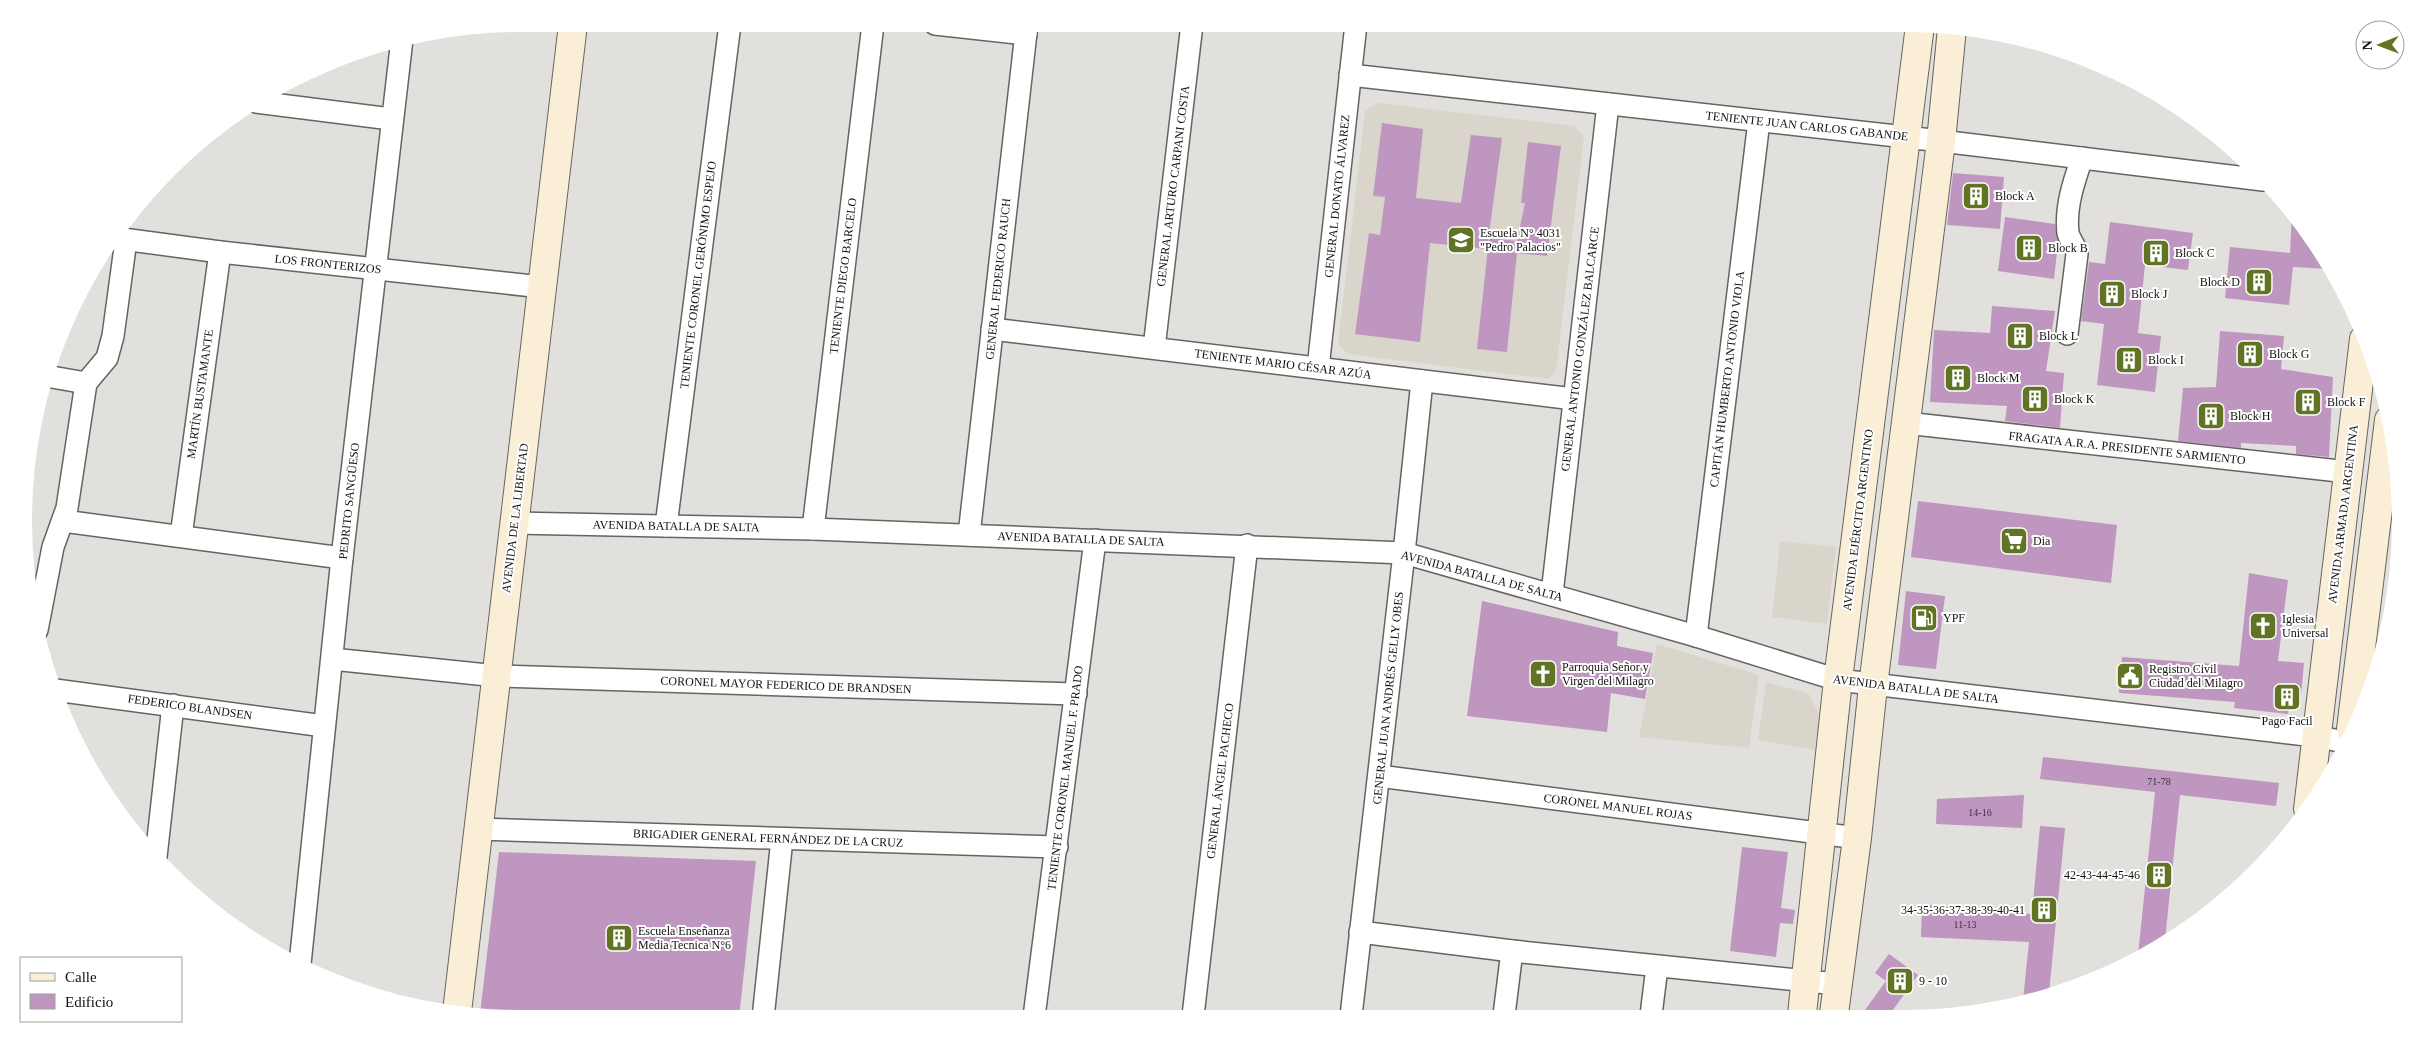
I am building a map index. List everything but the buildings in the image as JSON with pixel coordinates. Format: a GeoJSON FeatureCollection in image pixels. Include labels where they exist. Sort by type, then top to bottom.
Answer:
{"type":"FeatureCollection","features":[{"type":"Feature","properties":{"kind":"street","name":"AVENIDA DE LA LIBERTAD"},"geometry":{"type":"LineString","coordinates":[[459,1005],[572,32]]}},
{"type":"Feature","properties":{"kind":"street","name":"TENIENTE CORONEL GERÓNIMO ESPEJO"},"geometry":{"type":"LineString","coordinates":[[666,526],[729,32]]}},
{"type":"Feature","properties":{"kind":"street","name":"TENIENTE DIEGO BARCELO"},"geometry":{"type":"LineString","coordinates":[[813,529],[872,32]]}},
{"type":"Feature","properties":{"kind":"street","name":"GENERAL FEDERICO RAUCH"},"geometry":{"type":"LineString","coordinates":[[969,535],[1026,32]]}},
{"type":"Feature","properties":{"kind":"street","name":"GENERAL ARTURO CARPANI COSTA"},"geometry":{"type":"LineString","coordinates":[[1154,348],[1191,32]]}},
{"type":"Feature","properties":{"kind":"street","name":"GENERAL DONATO ÁLVAREZ"},"geometry":{"type":"LineString","coordinates":[[1318,368],[1355,32]]}},
{"type":"Feature","properties":{"kind":"street","name":"AVENIDA EJÉRCITO ARGENTINO"},"geometry":{"type":"LineString","coordinates":[[1802,1010],[1823,834],[1838,680],[1919,33]]}},
{"type":"Feature","properties":{"kind":"street"},"geometry":{"type":"LineString","coordinates":[[1835,1010],[1857,838],[1873,686],[1951,35]]}},
{"type":"Feature","properties":{"kind":"street","name":"PEDRITO SANGÜESO"},"geometry":{"type":"LineString","coordinates":[[301,957],[342,558],[391,119],[401,48]]}},
{"type":"Feature","properties":{"kind":"street","name":"TENIENTE JUAN CARLOS GABANDE"},"geometry":{"type":"LineString","coordinates":[[1350,75],[1940,141],[2251,179]]}},
{"type":"Feature","properties":{"kind":"street"},"geometry":{"type":"LineString","coordinates":[[268,104],[391,119]]}},
{"type":"Feature","properties":{"kind":"street","name":"GENERAL ANTONIO GONZÁLEZ BALCARCE"},"geometry":{"type":"LineString","coordinates":[[1552,594],[1608,104]]}},
{"type":"Feature","properties":{"kind":"street","name":"CAPITÁN HUMBERTO ANTONIO VIOLA"},"geometry":{"type":"LineString","coordinates":[[1696,636],[1759,121]]}},
{"type":"Feature","properties":{"kind":"street"},"geometry":{"type":"LineString","coordinates":[[2066,334],[2077,254],[2076,245],[2068,233],[2070,190],[2082,158]]}},
{"type":"Feature","properties":{"kind":"street","name":"LOS FRONTERIZOS"},"geometry":{"type":"LineString","coordinates":[[122,239],[542,288]]}},
{"type":"Feature","properties":{"kind":"street"},"geometry":{"type":"LineString","coordinates":[[41,609],[53,546],[64,521],[86,383],[100,369],[110,349],[120,243]]}},
{"type":"Feature","properties":{"kind":"street","name":"MARTÍN BUSTAMANTE"},"geometry":{"type":"LineString","coordinates":[[180,536],[220,252]]}},
{"type":"Feature","properties":{"kind":"street","name":"TENIENTE MARIO CÉSAR AZÚA"},"geometry":{"type":"LineString","coordinates":[[992,330],[1574,399]]}},
{"type":"Feature","properties":{"kind":"street","name":"AVENIDA ARMADA ARGENTINA"},"geometry":{"type":"LineString","coordinates":[[2310,793],[2362,352]]}},
{"type":"Feature","properties":{"kind":"street"},"geometry":{"type":"LineString","coordinates":[[54,377],[86,383]]}},
{"type":"Feature","properties":{"kind":"street","name":"GENERAL JUAN ANDRÉS GELLY OBES"},"geometry":{"type":"LineString","coordinates":[[1351,1010],[1379,776],[1422,380]]}},
{"type":"Feature","properties":{"kind":"street","name":"FRAGATA A.R.A. PRESIDENTE SARMIENTO"},"geometry":{"type":"LineString","coordinates":[[1906,423],[2348,472]]}},
{"type":"Feature","properties":{"kind":"street"},"geometry":{"type":"LineString","coordinates":[[2353,712],[2386,445]]}},
{"type":"Feature","properties":{"kind":"street"},"geometry":{"type":"LineString","coordinates":[[64,521],[342,558]]}},
{"type":"Feature","properties":{"kind":"street","name":"AVENIDA BATALLA DE SALTA"},"geometry":{"type":"LineString","coordinates":[[514,523],[813,529],[1248,545],[1404,553],[1696,636],[1838,680],[1873,686],[2315,736],[2340,741]]}},
{"type":"Feature","properties":{"kind":"street","name":"TENIENTE CORONEL MANUEL F. PRADO"},"geometry":{"type":"LineString","coordinates":[[1035,1010],[1095,540]]}},
{"type":"Feature","properties":{"kind":"street","name":"GENERAL ÁNGEL PACHECO"},"geometry":{"type":"LineString","coordinates":[[1193,1010],[1248,545]]}},
{"type":"Feature","properties":{"kind":"street"},"geometry":{"type":"LineString","coordinates":[[332,659],[497,676]]}},
{"type":"Feature","properties":{"kind":"street","name":"CORONEL MAYOR FEDERICO DE BRANDSEN"},"geometry":{"type":"LineString","coordinates":[[497,676],[1076,694]]}},
{"type":"Feature","properties":{"kind":"street","name":"FEDERICO BLANDSEN"},"geometry":{"type":"LineString","coordinates":[[63,691],[324,726]]}},
{"type":"Feature","properties":{"kind":"street"},"geometry":{"type":"LineString","coordinates":[[157,846],[172,705]]}},
{"type":"Feature","properties":{"kind":"street","name":"CORONEL MANUEL ROJAS"},"geometry":{"type":"LineString","coordinates":[[1379,776],[1857,838]]}},
{"type":"Feature","properties":{"kind":"street","name":"BRIGADIER GENERAL FERNÁNDEZ DE LA CRUZ"},"geometry":{"type":"LineString","coordinates":[[479,829],[1057,848]]}},
{"type":"Feature","properties":{"kind":"street"},"geometry":{"type":"LineString","coordinates":[[764,1010],[782,839]]}},
{"type":"Feature","properties":{"kind":"street"},"geometry":{"type":"LineString","coordinates":[[1360,932],[1657,967],[1838,984]]}},
{"type":"Feature","properties":{"kind":"street"},"geometry":{"type":"LineString","coordinates":[[1505,1010],[1512,951]]}},
{"type":"Feature","properties":{"kind":"street"},"geometry":{"type":"LineString","coordinates":[[1652,1010],[1657,967]]}},
{"type":"Feature","properties":{"kind":"shaded area","name":"Escuela N° 4031 \"Pedro Palacios\""},"geometry":{"type":"Polygon","coordinates":[[[1377,103],[1575,126],[1584,137],[1556,371],[1549,379],[1348,354],[1338,344],[1365,111],[1377,103]]]}},
{"type":"Feature","properties":{"kind":"shaded area"},"geometry":{"type":"Polygon","coordinates":[[[1780,541],[1836,547],[1827,624],[1772,617],[1780,541]]]}},
{"type":"Feature","properties":{"kind":"shaded area"},"geometry":{"type":"Polygon","coordinates":[[[1657,644],[1759,675],[1749,748],[1639,737],[1657,644]]]}},
{"type":"Feature","properties":{"kind":"shaded area"},"geometry":{"type":"Polygon","coordinates":[[[1766,682],[1809,694],[1819,714],[1815,750],[1758,740],[1766,682]]]}},
{"type":"Feature","properties":{"kind":"place","name":"Block A"},"geometry":{"type":"Point","coordinates":[1976,196]}},
{"type":"Feature","properties":{"kind":"place","name":"Escuela N° 4031 \"Pedro Palacios\""},"geometry":{"type":"Point","coordinates":[1461,240]}},
{"type":"Feature","properties":{"kind":"place","name":"Block B"},"geometry":{"type":"Point","coordinates":[2029,248]}},
{"type":"Feature","properties":{"kind":"place","name":"Block C"},"geometry":{"type":"Point","coordinates":[2156,253]}},
{"type":"Feature","properties":{"kind":"place","name":"Block D"},"geometry":{"type":"Point","coordinates":[2259,282]}},
{"type":"Feature","properties":{"kind":"place","name":"Block J"},"geometry":{"type":"Point","coordinates":[2112,294]}},
{"type":"Feature","properties":{"kind":"place","name":"Block L"},"geometry":{"type":"Point","coordinates":[2020,336]}},
{"type":"Feature","properties":{"kind":"place","name":"Block G"},"geometry":{"type":"Point","coordinates":[2250,354]}},
{"type":"Feature","properties":{"kind":"place","name":"Block I"},"geometry":{"type":"Point","coordinates":[2129,360]}},
{"type":"Feature","properties":{"kind":"place","name":"Block M"},"geometry":{"type":"Point","coordinates":[1958,378]}},
{"type":"Feature","properties":{"kind":"place","name":"Block K"},"geometry":{"type":"Point","coordinates":[2035,399]}},
{"type":"Feature","properties":{"kind":"place","name":"Block F"},"geometry":{"type":"Point","coordinates":[2308,402]}},
{"type":"Feature","properties":{"kind":"place","name":"Block H"},"geometry":{"type":"Point","coordinates":[2211,416]}},
{"type":"Feature","properties":{"kind":"place","name":"Dia"},"geometry":{"type":"Point","coordinates":[2014,541]}},
{"type":"Feature","properties":{"kind":"place","name":"YPF"},"geometry":{"type":"Point","coordinates":[1924,618]}},
{"type":"Feature","properties":{"kind":"place","name":"Iglesia Universal"},"geometry":{"type":"Point","coordinates":[2263,626]}},
{"type":"Feature","properties":{"kind":"place","name":"Parroquia Señor y Virgen del Milagro"},"geometry":{"type":"Point","coordinates":[1543,674]}},
{"type":"Feature","properties":{"kind":"place","name":"Registro Civil Ciudad del Milagro"},"geometry":{"type":"Point","coordinates":[2130,676]}},
{"type":"Feature","properties":{"kind":"place","name":"Pago Facil"},"geometry":{"type":"Point","coordinates":[2287,697]}},
{"type":"Feature","properties":{"kind":"place","name":"42-43-44-45-46"},"geometry":{"type":"Point","coordinates":[2159,875]}},
{"type":"Feature","properties":{"kind":"place","name":"34-35-36-37-38-39-40-41"},"geometry":{"type":"Point","coordinates":[2044,910]}},
{"type":"Feature","properties":{"kind":"place","name":"Escuela Enseñanza Media Tecnica N°6"},"geometry":{"type":"Point","coordinates":[619,938]}},
{"type":"Feature","properties":{"kind":"place","name":"9 - 10"},"geometry":{"type":"Point","coordinates":[1900,981]}}]}
